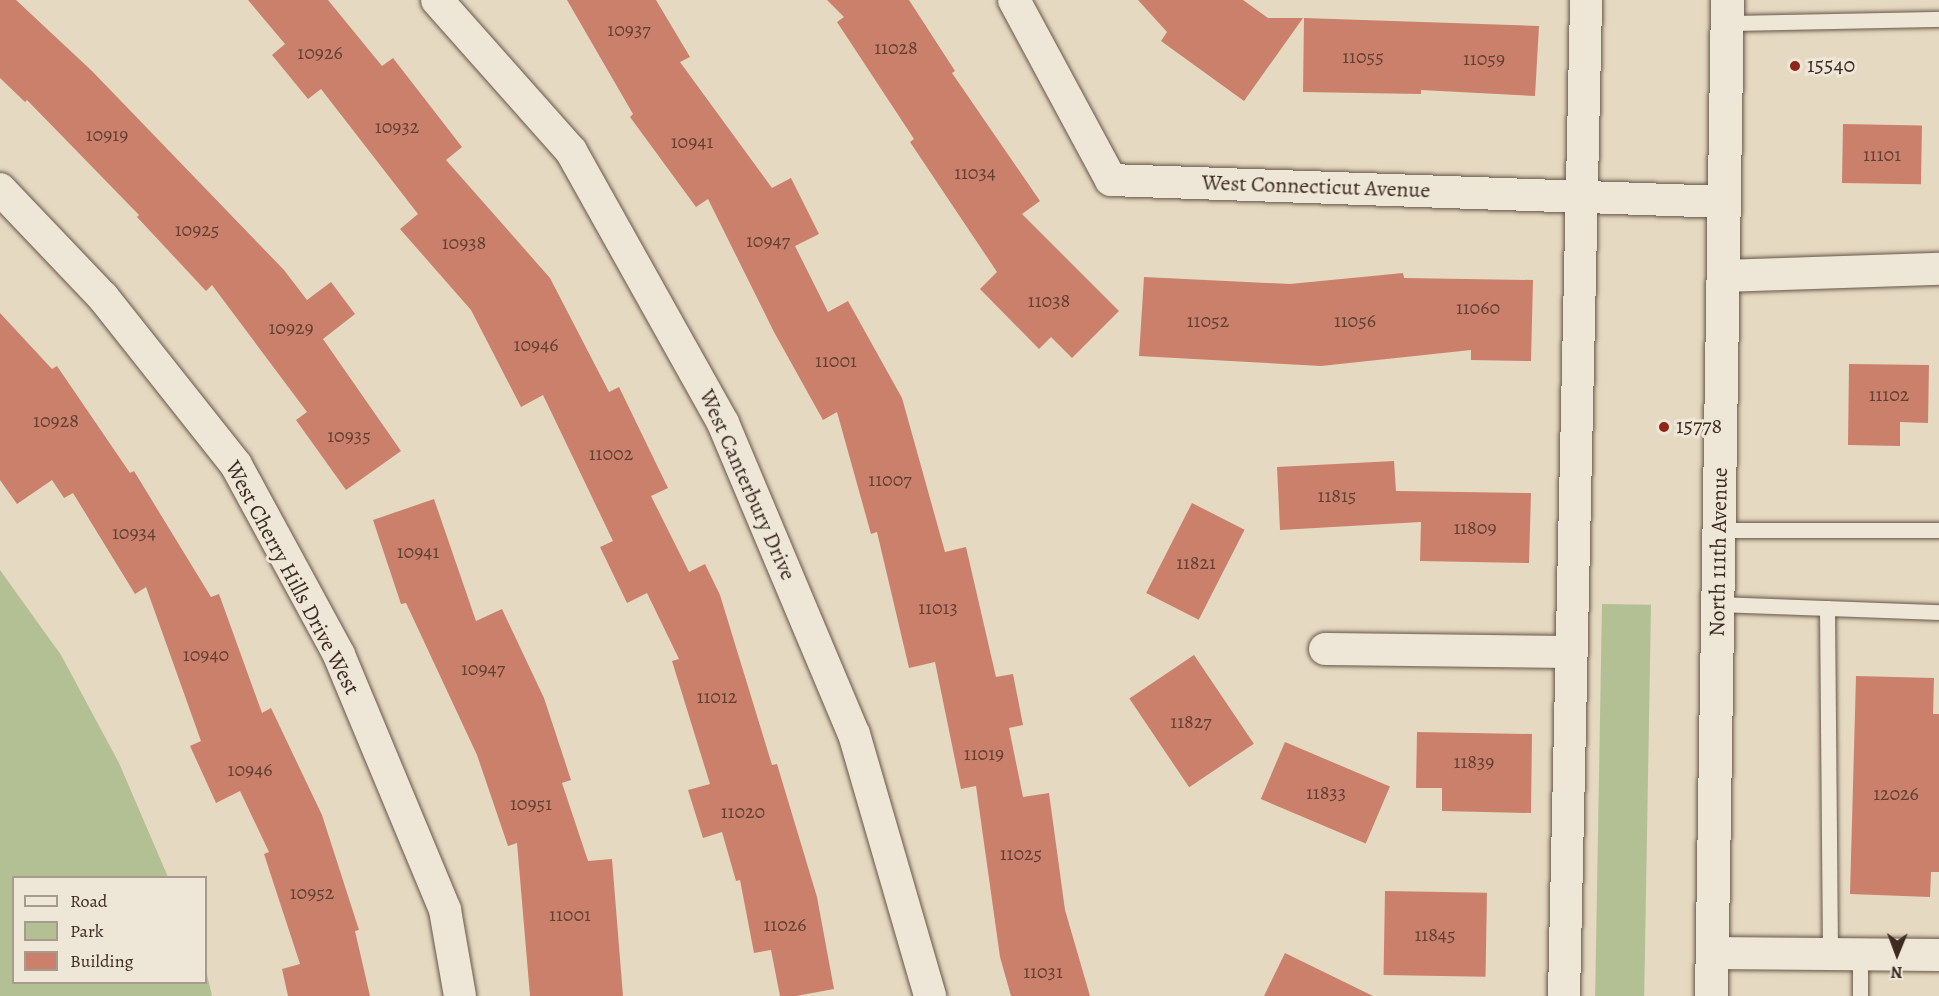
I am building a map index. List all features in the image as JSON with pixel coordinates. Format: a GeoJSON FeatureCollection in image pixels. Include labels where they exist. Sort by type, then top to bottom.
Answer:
{"type":"FeatureCollection","features":[{"type":"Feature","properties":{"kind":"street","name":"West Canterbury Drive"},"geometry":{"type":"LineString","coordinates":[[437,0],[571,151],[723,423],[854,734],[930,996]]}},
{"type":"Feature","properties":{"kind":"street","name":"West Connecticut Avenue"},"geometry":{"type":"LineString","coordinates":[[1014,0],[1111,180],[1725,202]]}},
{"type":"Feature","properties":{"kind":"street"},"geometry":{"type":"LineString","coordinates":[[1564,996],[1586,0]]}},
{"type":"Feature","properties":{"kind":"street","name":"North 111th Avenue"},"geometry":{"type":"LineString","coordinates":[[1712,996],[1727,11]]}},
{"type":"Feature","properties":{"kind":"street","name":"West Cherry Hills Drive West"},"geometry":{"type":"LineString","coordinates":[[0,189],[103,297],[236,465],[339,655],[445,910],[460,996]]}},
{"type":"Feature","properties":{"kind":"street"},"geometry":{"type":"LineString","coordinates":[[1724,276],[1939,269]]}},
{"type":"Feature","properties":{"kind":"street"},"geometry":{"type":"LineString","coordinates":[[1324,649],[1571,652]]}},
{"type":"Feature","properties":{"kind":"street"},"geometry":{"type":"LineString","coordinates":[[1712,953],[1939,955]]}},
{"type":"Feature","properties":{"kind":"lane"},"geometry":{"type":"LineString","coordinates":[[1727,11],[1939,19]]}},
{"type":"Feature","properties":{"kind":"lane"},"geometry":{"type":"LineString","coordinates":[[1720,530],[1939,530]]}},
{"type":"Feature","properties":{"kind":"lane"},"geometry":{"type":"LineString","coordinates":[[1718,604],[1939,612]]}},
{"type":"Feature","properties":{"kind":"lane"},"geometry":{"type":"LineString","coordinates":[[1827,608],[1845,954],[1860,996]]}},
{"type":"Feature","properties":{"kind":"green space"},"geometry":{"type":"Polygon","coordinates":[[[0,570],[61,655],[119,763],[168,876],[12,876],[12,984],[207,984],[207,974],[212,996],[0,996],[0,570]]]}},
{"type":"Feature","properties":{"kind":"green space"},"geometry":{"type":"Polygon","coordinates":[[[1602,604],[1651,605],[1644,996],[1595,996],[1602,604]]]}},
{"type":"Feature","properties":{"kind":"building"},"geometry":{"type":"Polygon","coordinates":[[[0,0],[16,0],[92,71],[284,270],[307,300],[331,282],[355,314],[323,339],[401,451],[346,490],[296,420],[307,412],[212,285],[206,291],[137,217],[139,215],[27,100],[25,102],[0,78],[0,0]]]}},
{"type":"Feature","properties":{"kind":"building"},"geometry":{"type":"Polygon","coordinates":[[[248,0],[328,0],[382,66],[393,58],[462,147],[446,160],[550,278],[609,392],[619,387],[668,488],[651,496],[689,572],[705,564],[720,595],[772,765],[777,764],[817,897],[834,989],[796,996],[780,996],[771,950],[754,953],[740,880],[736,881],[722,832],[703,838],[688,790],[710,784],[672,661],[679,659],[647,593],[627,603],[600,547],[613,541],[543,395],[521,407],[471,310],[400,229],[418,214],[321,89],[308,99],[272,55],[285,44],[248,0]]]}},
{"type":"Feature","properties":{"kind":"building"},"geometry":{"type":"Polygon","coordinates":[[[567,0],[656,0],[690,57],[680,62],[772,188],[791,178],[819,234],[795,246],[828,312],[848,301],[902,398],[945,552],[966,547],[996,677],[1013,674],[1023,725],[1009,728],[1023,797],[1049,793],[1065,910],[1090,996],[1011,996],[1000,957],[976,786],[961,789],[935,662],[909,668],[877,532],[871,534],[837,412],[823,420],[774,332],[708,199],[696,207],[630,117],[633,114],[567,0]]]}},
{"type":"Feature","properties":{"kind":"building"},"geometry":{"type":"Polygon","coordinates":[[[827,0],[909,0],[955,71],[952,73],[1040,201],[1022,214],[1119,311],[1072,358],[1051,337],[1039,349],[980,289],[997,272],[910,142],[914,139],[837,22],[844,17],[827,0]]]}},
{"type":"Feature","properties":{"kind":"building"},"geometry":{"type":"Polygon","coordinates":[[[1138,0],[1243,0],[1268,18],[1303,18],[1244,101],[1161,41],[1167,32],[1138,0]]]}},
{"type":"Feature","properties":{"kind":"building"},"geometry":{"type":"Polygon","coordinates":[[[1304,18],[1539,26],[1535,96],[1421,90],[1421,94],[1303,92],[1304,18]]]}},
{"type":"Feature","properties":{"kind":"building"},"geometry":{"type":"Polygon","coordinates":[[[1843,124],[1922,125],[1921,184],[1842,183],[1843,124]]]}},
{"type":"Feature","properties":{"kind":"building"},"geometry":{"type":"Polygon","coordinates":[[[1403,273],[1404,278],[1533,280],[1531,361],[1471,360],[1471,350],[1321,366],[1139,356],[1144,277],[1290,284],[1403,273]]]}},
{"type":"Feature","properties":{"kind":"building"},"geometry":{"type":"Polygon","coordinates":[[[0,313],[52,369],[57,366],[130,473],[134,471],[211,597],[219,594],[262,713],[271,708],[322,815],[359,930],[355,931],[370,996],[288,996],[282,969],[300,964],[264,854],[269,852],[240,791],[216,803],[190,746],[201,741],[146,587],[135,594],[73,493],[64,498],[52,480],[17,504],[0,480],[0,313]]]}},
{"type":"Feature","properties":{"kind":"building"},"geometry":{"type":"Polygon","coordinates":[[[1849,364],[1929,365],[1928,423],[1900,422],[1900,446],[1848,445],[1849,364]]]}},
{"type":"Feature","properties":{"kind":"building"},"geometry":{"type":"Polygon","coordinates":[[[1394,461],[1396,491],[1531,493],[1529,563],[1420,561],[1421,522],[1280,530],[1277,467],[1394,461]]]}},
{"type":"Feature","properties":{"kind":"building"},"geometry":{"type":"Polygon","coordinates":[[[434,499],[476,621],[502,609],[544,698],[571,780],[562,783],[588,861],[612,859],[623,996],[530,996],[517,843],[508,846],[477,755],[406,603],[401,604],[373,520],[434,499]]]}},
{"type":"Feature","properties":{"kind":"building"},"geometry":{"type":"Polygon","coordinates":[[[1192,503],[1245,530],[1199,620],[1146,593],[1192,503]]]}},
{"type":"Feature","properties":{"kind":"building"},"geometry":{"type":"Polygon","coordinates":[[[1194,655],[1254,744],[1189,787],[1129,699],[1194,655]]]}},
{"type":"Feature","properties":{"kind":"building"},"geometry":{"type":"Polygon","coordinates":[[[1856,676],[1934,678],[1933,714],[1939,714],[1939,872],[1931,872],[1930,897],[1850,894],[1856,676]]]}},
{"type":"Feature","properties":{"kind":"building"},"geometry":{"type":"Polygon","coordinates":[[[1417,732],[1532,734],[1531,813],[1442,811],[1442,788],[1416,788],[1417,732]]]}},
{"type":"Feature","properties":{"kind":"building"},"geometry":{"type":"Polygon","coordinates":[[[1285,742],[1390,787],[1366,844],[1261,799],[1285,742]]]}},
{"type":"Feature","properties":{"kind":"building"},"geometry":{"type":"Polygon","coordinates":[[[1385,891],[1487,893],[1486,977],[1384,975],[1385,891]]]}},
{"type":"Feature","properties":{"kind":"building"},"geometry":{"type":"Polygon","coordinates":[[[1285,953],[1373,996],[1264,996],[1285,953]]]}},
{"type":"Feature","properties":{"kind":"place","name":"15540"},"geometry":{"type":"Point","coordinates":[1795,66]}},
{"type":"Feature","properties":{"kind":"place","name":"15778"},"geometry":{"type":"Point","coordinates":[1664,427]}}]}
